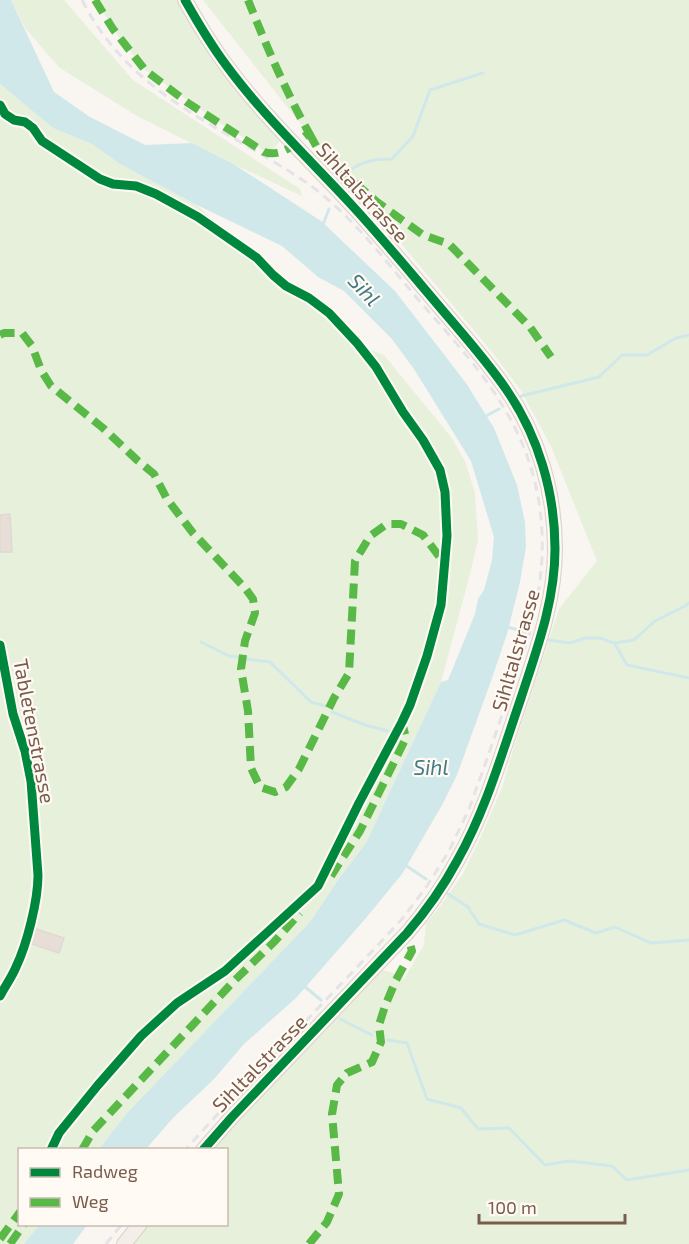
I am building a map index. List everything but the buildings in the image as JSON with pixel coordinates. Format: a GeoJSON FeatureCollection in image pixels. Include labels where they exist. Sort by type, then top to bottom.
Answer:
{"type":"FeatureCollection","features":[{"type":"Feature","properties":{"kind":"main road","name":"Sihltalstrasse"},"geometry":{"type":"LineString","coordinates":[[185,0],[211,45],[243,87],[371,226],[480,354],[507,390],[526,424],[541,460],[551,498],[555,549],[550,602],[535,657],[485,802],[470,838],[449,876],[407,933],[204,1148]]}},
{"type":"Feature","properties":{"kind":"main road"},"geometry":{"type":"LineString","coordinates":[[124,1244],[138,1226]]}},
{"type":"Feature","properties":{"kind":"street","name":"Tabletenstrasse"},"geometry":{"type":"LineString","coordinates":[[0,645],[13,714],[30,774],[38,888],[22,955],[0,996]]}},
{"type":"Feature","properties":{"kind":"green space"},"geometry":{"type":"Polygon","coordinates":[[[11,0],[64,0],[133,80],[300,189],[302,196],[137,116],[60,68],[25,28],[11,0]]]}},
{"type":"Feature","properties":{"kind":"green space"},"geometry":{"type":"Polygon","coordinates":[[[96,0],[178,0],[211,59],[281,140],[269,154],[214,119],[145,70],[113,29],[96,0]]]}},
{"type":"Feature","properties":{"kind":"green space"},"geometry":{"type":"Polygon","coordinates":[[[203,0],[689,0],[689,1244],[129,1244],[143,1226],[228,1226],[228,1148],[213,1148],[382,970],[404,979],[424,945],[426,923],[463,874],[502,788],[559,609],[597,561],[551,446],[520,389],[492,352],[295,117],[203,0]]]}},
{"type":"Feature","properties":{"kind":"green space"},"geometry":{"type":"Polygon","coordinates":[[[0,84],[53,128],[92,144],[120,164],[197,205],[281,283],[311,303],[357,345],[384,355],[451,437],[465,461],[475,493],[478,540],[441,682],[366,843],[310,922],[127,1113],[100,1148],[18,1148],[18,1226],[39,1226],[24,1244],[0,1244],[0,552],[12,551],[10,514],[0,515],[0,84]]]}},
{"type":"Feature","properties":{"kind":"water","name":"Sihl"},"geometry":{"type":"Polygon","coordinates":[[[0,0],[11,0],[54,92],[90,117],[145,145],[192,143],[235,165],[321,221],[395,291],[466,383],[494,428],[517,485],[525,522],[526,547],[520,582],[507,634],[491,681],[457,775],[402,874],[296,998],[244,1044],[214,1079],[173,1118],[147,1148],[100,1148],[127,1113],[310,922],[366,843],[441,682],[448,680],[475,614],[478,599],[484,590],[492,560],[494,537],[471,461],[414,369],[391,338],[344,291],[318,277],[282,246],[197,205],[120,164],[92,144],[53,128],[0,84],[0,0]]]}},
{"type":"Feature","properties":{"kind":"water"},"geometry":{"type":"Polygon","coordinates":[[[38,1226],[86,1226],[73,1244],[24,1244],[38,1226]]]}},
{"type":"Feature","properties":{"kind":"waterway"},"geometry":{"type":"LineString","coordinates":[[349,171],[369,161],[392,159],[413,136],[430,90],[483,73]]}},
{"type":"Feature","properties":{"kind":"waterway"},"geometry":{"type":"LineString","coordinates":[[322,227],[329,209]]}},
{"type":"Feature","properties":{"kind":"waterway"},"geometry":{"type":"LineString","coordinates":[[521,396],[599,377],[622,355],[647,355],[676,338],[689,335]]}},
{"type":"Feature","properties":{"kind":"waterway"},"geometry":{"type":"LineString","coordinates":[[484,417],[499,409]]}},
{"type":"Feature","properties":{"kind":"waterway"},"geometry":{"type":"LineString","coordinates":[[549,640],[570,643],[586,638],[600,638],[614,643],[634,640],[655,621],[689,603]]}},
{"type":"Feature","properties":{"kind":"waterway"},"geometry":{"type":"LineString","coordinates":[[507,627],[526,632]]}},
{"type":"Feature","properties":{"kind":"waterway"},"geometry":{"type":"LineString","coordinates":[[201,642],[229,656],[238,657]]}},
{"type":"Feature","properties":{"kind":"waterway"},"geometry":{"type":"LineString","coordinates":[[615,644],[627,665],[689,678]]}},
{"type":"Feature","properties":{"kind":"waterway"},"geometry":{"type":"LineString","coordinates":[[247,659],[270,662],[311,702],[325,706]]}},
{"type":"Feature","properties":{"kind":"waterway"},"geometry":{"type":"LineString","coordinates":[[332,712],[388,731]]}},
{"type":"Feature","properties":{"kind":"waterway"},"geometry":{"type":"LineString","coordinates":[[405,865],[426,879]]}},
{"type":"Feature","properties":{"kind":"waterway"},"geometry":{"type":"LineString","coordinates":[[448,894],[468,907],[479,924],[515,935],[564,920],[596,933],[615,927],[651,943],[689,940]]}},
{"type":"Feature","properties":{"kind":"waterway"},"geometry":{"type":"LineString","coordinates":[[304,986],[321,1000]]}},
{"type":"Feature","properties":{"kind":"waterway"},"geometry":{"type":"LineString","coordinates":[[340,1019],[372,1035]]}},
{"type":"Feature","properties":{"kind":"waterway"},"geometry":{"type":"LineString","coordinates":[[388,1040],[407,1043],[427,1099],[461,1108],[478,1129],[509,1128],[545,1165],[569,1161],[612,1166],[627,1180],[689,1170]]}},
{"type":"Feature","properties":{"kind":"railway"},"geometry":{"type":"LineString","coordinates":[[82,0],[103,34],[128,63],[155,87],[184,108],[311,186],[367,239],[470,360],[499,400],[527,456],[536,485],[541,514],[541,574],[529,635],[469,809],[449,851],[427,886],[402,919],[187,1148]]}},
{"type":"Feature","properties":{"kind":"railway"},"geometry":{"type":"LineString","coordinates":[[106,1244],[120,1226]]}},
{"type":"Feature","properties":{"kind":"marked path"},"geometry":{"type":"LineString","coordinates":[[95,0],[113,29],[145,70],[188,103],[264,152],[277,153],[309,133],[276,67],[248,0]]}},
{"type":"Feature","properties":{"kind":"marked path"},"geometry":{"type":"LineString","coordinates":[[309,133],[320,153],[377,202],[423,235],[449,244],[530,327],[551,357]]}},
{"type":"Feature","properties":{"kind":"marked path"},"geometry":{"type":"LineString","coordinates":[[0,335],[22,333],[32,346],[41,370],[51,386],[103,428],[154,474],[167,499],[193,533],[253,599],[255,613],[245,641],[241,669],[248,711],[251,768],[260,787],[275,792],[286,787],[299,769],[349,673],[355,561],[370,536],[387,524],[401,524],[423,535],[444,563]]}},
{"type":"Feature","properties":{"kind":"marked path"},"geometry":{"type":"LineString","coordinates":[[331,876],[360,831],[406,738],[402,722]]}},
{"type":"Feature","properties":{"kind":"marked path"},"geometry":{"type":"LineString","coordinates":[[83,1148],[93,1131],[300,913]]}},
{"type":"Feature","properties":{"kind":"marked path"},"geometry":{"type":"LineString","coordinates":[[309,1244],[327,1222],[339,1194],[332,1114],[337,1085],[347,1073],[372,1062],[381,1042],[379,1025],[385,1006],[412,951],[407,933]]}},
{"type":"Feature","properties":{"kind":"marked path"},"geometry":{"type":"LineString","coordinates":[[0,1239],[18,1215]]}},
{"type":"Feature","properties":{"kind":"marked path"},"geometry":{"type":"LineString","coordinates":[[10,1244],[23,1226]]}},
{"type":"Feature","properties":{"kind":"cycle path"},"geometry":{"type":"LineString","coordinates":[[185,0],[215,50],[240,83],[269,118],[380,237],[480,354],[506,389],[536,445],[552,506],[555,549],[552,587],[533,661],[485,802],[452,871],[407,933],[205,1148]]}},
{"type":"Feature","properties":{"kind":"cycle path"},"geometry":{"type":"LineString","coordinates":[[0,105],[5,114],[14,120],[25,122],[33,128],[42,141],[100,179],[113,184],[136,186],[198,217],[257,258],[286,286],[309,298],[329,313],[376,367],[440,470],[445,492],[447,536],[441,605],[427,656],[402,722],[318,886],[225,971],[177,1003],[141,1036],[59,1133],[52,1148]]}},
{"type":"Feature","properties":{"kind":"cycle path"},"geometry":{"type":"LineString","coordinates":[[0,645],[13,714],[25,751],[31,781],[38,875],[34,909],[24,947],[0,996]]}}]}
